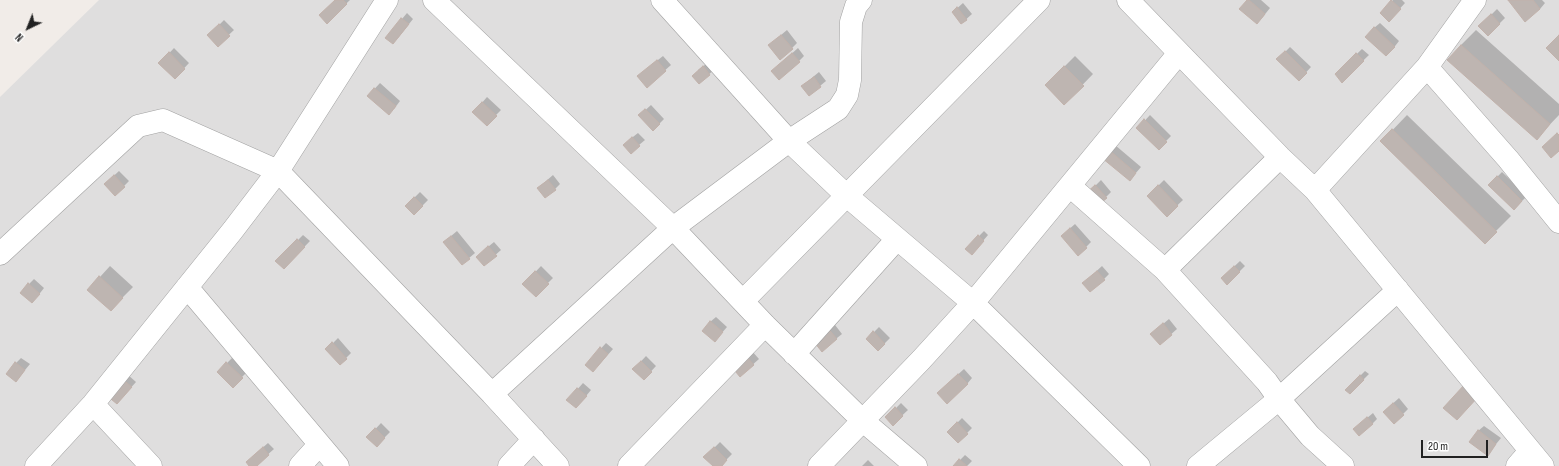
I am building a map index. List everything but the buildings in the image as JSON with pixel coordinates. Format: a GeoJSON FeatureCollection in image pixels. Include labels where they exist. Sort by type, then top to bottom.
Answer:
{"type":"FeatureCollection","features":[{"type":"Feature","properties":{"kind":"street"},"geometry":{"type":"LineString","coordinates":[[36,466],[93,404],[278,171],[387,0]]}},
{"type":"Feature","properties":{"kind":"street"},"geometry":{"type":"LineString","coordinates":[[434,0],[673,228],[765,326],[862,420],[916,466]]}},
{"type":"Feature","properties":{"kind":"street"},"geometry":{"type":"LineString","coordinates":[[662,0],[789,142],[847,196],[973,303],[1140,466]]}},
{"type":"Feature","properties":{"kind":"street"},"geometry":{"type":"LineString","coordinates":[[743,301],[1039,0]]}},
{"type":"Feature","properties":{"kind":"street"},"geometry":{"type":"LineString","coordinates":[[1128,0],[1280,157],[1315,190],[1398,290],[1530,461]]}},
{"type":"Feature","properties":{"kind":"street"},"geometry":{"type":"LineString","coordinates":[[1315,190],[1427,66],[1475,0]]}},
{"type":"Feature","properties":{"kind":"street"},"geometry":{"type":"LineString","coordinates":[[492,394],[673,228],[789,142],[838,109],[847,95],[850,80],[851,22],[856,2]]}},
{"type":"Feature","properties":{"kind":"street"},"geometry":{"type":"LineString","coordinates":[[819,466],[921,360],[973,303],[1179,53]]}},
{"type":"Feature","properties":{"kind":"street"},"geometry":{"type":"LineString","coordinates":[[1427,66],[1508,159],[1559,222]]}},
{"type":"Feature","properties":{"kind":"street"},"geometry":{"type":"LineString","coordinates":[[0,254],[138,126],[163,120],[278,171],[492,394],[558,466]]}},
{"type":"Feature","properties":{"kind":"street"},"geometry":{"type":"LineString","coordinates":[[1165,270],[1280,157]]}},
{"type":"Feature","properties":{"kind":"street"},"geometry":{"type":"LineString","coordinates":[[1070,186],[1165,270],[1267,382],[1279,399],[1310,436],[1343,466]]}},
{"type":"Feature","properties":{"kind":"street"},"geometry":{"type":"LineString","coordinates":[[794,354],[897,239]]}},
{"type":"Feature","properties":{"kind":"street"},"geometry":{"type":"LineString","coordinates":[[187,287],[338,466]]}},
{"type":"Feature","properties":{"kind":"street"},"geometry":{"type":"LineString","coordinates":[[1198,466],[1279,399],[1398,290]]}},
{"type":"Feature","properties":{"kind":"street"},"geometry":{"type":"LineString","coordinates":[[629,466],[765,326]]}},
{"type":"Feature","properties":{"kind":"street"},"geometry":{"type":"LineString","coordinates":[[93,404],[151,466]]}},
{"type":"Feature","properties":{"kind":"street"},"geometry":{"type":"LineString","coordinates":[[509,466],[534,440]]}},
{"type":"Feature","properties":{"kind":"street"},"geometry":{"type":"LineString","coordinates":[[300,466],[319,445]]}},
{"type":"Feature","properties":{"kind":"shaded area"},"geometry":{"type":"Polygon","coordinates":[[[99,0],[1559,0],[1559,466],[0,466],[0,97],[99,0]]]}}]}
